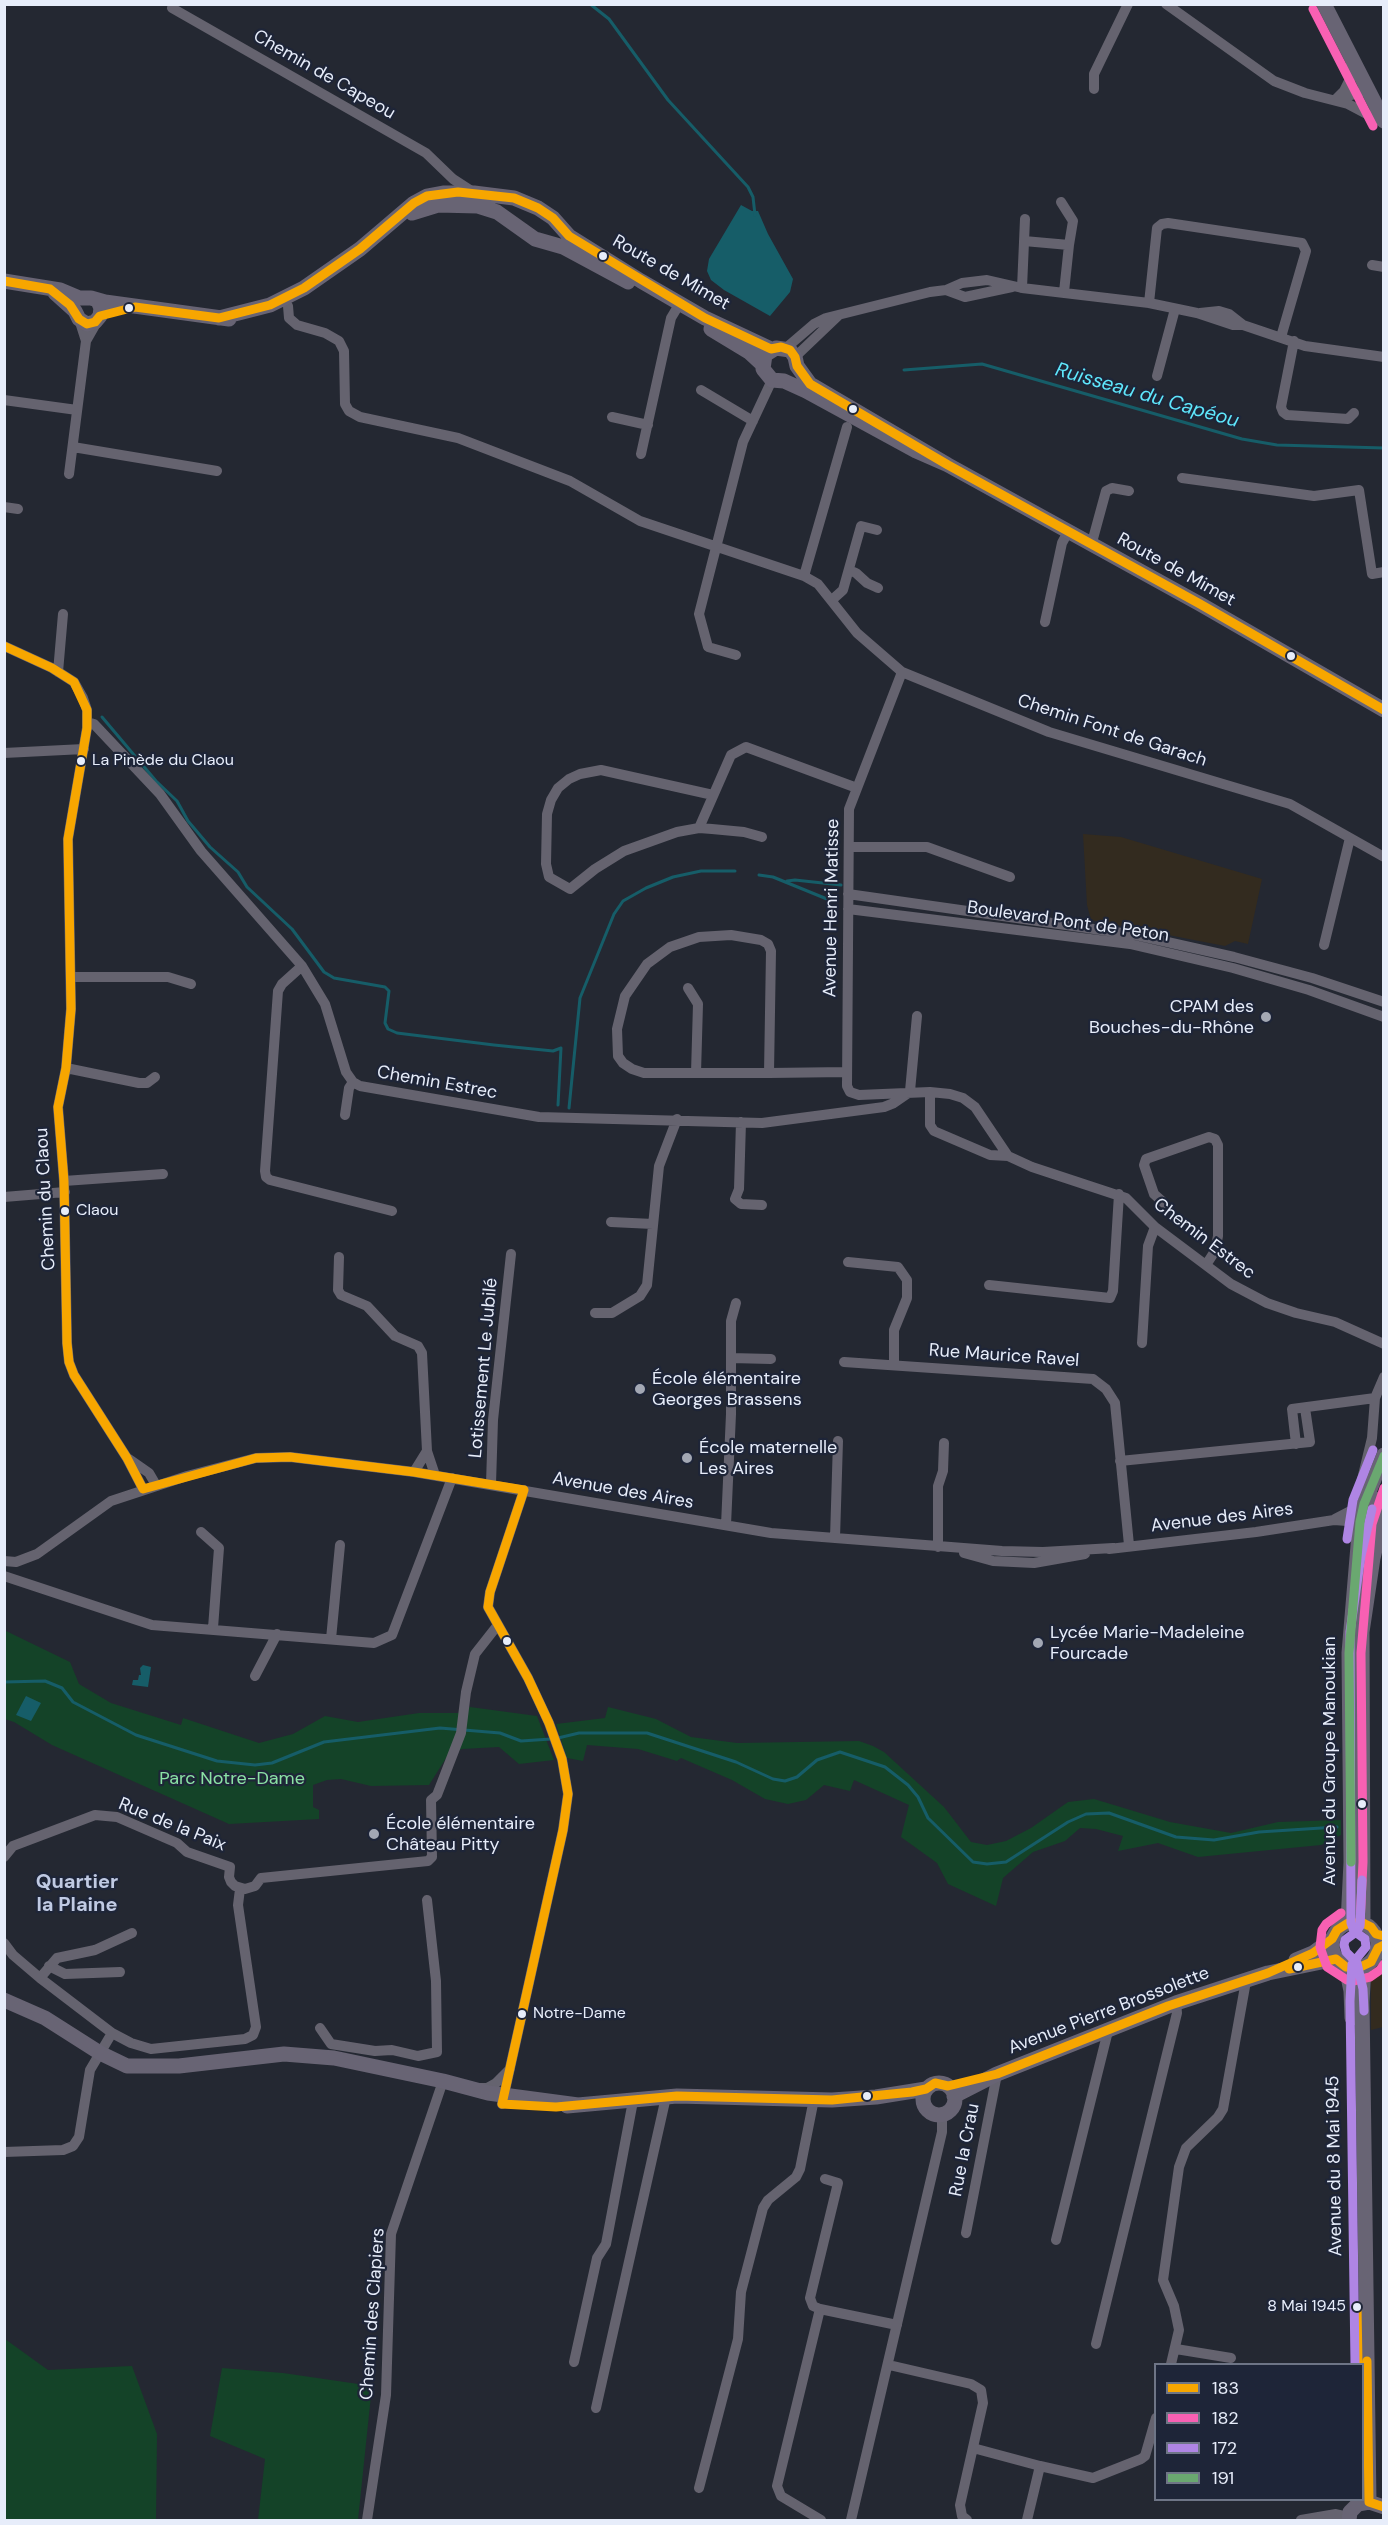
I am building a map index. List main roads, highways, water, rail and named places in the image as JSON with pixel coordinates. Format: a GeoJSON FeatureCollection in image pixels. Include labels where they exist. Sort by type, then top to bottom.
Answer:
{"type":"FeatureCollection","features":[{"type":"Feature","properties":{"kind":"water"},"geometry":{"type":"Polygon","coordinates":[[[741,205],[752,211],[758,211],[793,279],[790,292],[770,316],[724,290],[711,280],[707,271],[709,259],[741,205]]]}},
{"type":"Feature","properties":{"kind":"water"},"geometry":{"type":"Polygon","coordinates":[[[143,1665],[151,1667],[148,1687],[132,1685],[133,1680],[138,1680],[141,1675],[140,1668],[143,1665]]]}},
{"type":"Feature","properties":{"kind":"water"},"geometry":{"type":"Polygon","coordinates":[[[26,1696],[41,1703],[31,1721],[16,1715],[26,1696]]]}},
{"type":"Feature","properties":{"kind":"waterway"},"geometry":{"type":"LineString","coordinates":[[590,4],[609,19],[668,100],[748,187],[753,197],[755,215]]}},
{"type":"Feature","properties":{"kind":"waterway","name":"Ruisseau du Capéou"},"geometry":{"type":"LineString","coordinates":[[904,370],[982,364],[1242,439],[1277,445],[1384,448]]}},
{"type":"Feature","properties":{"kind":"waterway"},"geometry":{"type":"LineString","coordinates":[[102,717],[156,781],[177,801],[188,821],[210,847],[238,872],[247,887],[292,929],[324,972],[334,978],[385,987],[389,991],[385,1023],[388,1029],[397,1033],[494,1045],[553,1051],[561,1048],[558,1105]]}},
{"type":"Feature","properties":{"kind":"waterway"},"geometry":{"type":"LineString","coordinates":[[569,1108],[580,998],[614,914],[623,901],[673,877],[701,871],[735,871]]}},
{"type":"Feature","properties":{"kind":"waterway"},"geometry":{"type":"LineString","coordinates":[[759,875],[773,877],[827,899]]}},
{"type":"Feature","properties":{"kind":"waterway"},"geometry":{"type":"LineString","coordinates":[[787,881],[841,885]]}},
{"type":"Feature","properties":{"kind":"waterway"},"geometry":{"type":"LineString","coordinates":[[4,1682],[45,1681],[62,1688],[73,1702],[136,1735],[217,1761],[255,1765],[272,1763],[324,1742],[440,1728],[500,1733],[521,1741],[551,1739]]}},
{"type":"Feature","properties":{"kind":"waterway"},"geometry":{"type":"LineString","coordinates":[[558,1738],[579,1733],[647,1733],[736,1762],[773,1779],[785,1781],[797,1777],[817,1760],[840,1752],[885,1767],[908,1785],[918,1797],[928,1818],[973,1862],[987,1864],[1006,1862],[1068,1822],[1086,1814],[1109,1813],[1176,1837],[1214,1840],[1259,1832],[1337,1827]]}},
{"type":"Feature","properties":{"kind":"place","name":"La Pinède du Claou"},"geometry":{"type":"Point","coordinates":[81,761]}},
{"type":"Feature","properties":{"kind":"place","name":"CPAM des Bouches-du-Rhône"},"geometry":{"type":"Point","coordinates":[1266,1017]}},
{"type":"Feature","properties":{"kind":"place","name":"Claou"},"geometry":{"type":"Point","coordinates":[65,1211]}},
{"type":"Feature","properties":{"kind":"place","name":"École élémentaire Georges Brassens"},"geometry":{"type":"Point","coordinates":[640,1389]}},
{"type":"Feature","properties":{"kind":"place","name":"École maternelle Les Aires"},"geometry":{"type":"Point","coordinates":[687,1458]}},
{"type":"Feature","properties":{"kind":"place","name":"Lycée Marie-Madeleine Fourcade"},"geometry":{"type":"Point","coordinates":[1038,1643]}},
{"type":"Feature","properties":{"kind":"place","name":"École élémentaire Château Pitty"},"geometry":{"type":"Point","coordinates":[374,1834]}},
{"type":"Feature","properties":{"kind":"place","name":"Notre-Dame"},"geometry":{"type":"Point","coordinates":[522,2014]}},
{"type":"Feature","properties":{"kind":"place","name":"8 Mai 1945"},"geometry":{"type":"Point","coordinates":[1357,2307]}},
{"type":"Feature","properties":{"kind":"district","name":"Quartier la Plaine"},"geometry":{"type":"Point","coordinates":[77,1894]}},
{"type":"Feature","properties":{"kind":"park label","name":"Parc Notre-Dame"},"geometry":{"type":"Point","coordinates":[232,1779]}}]}
